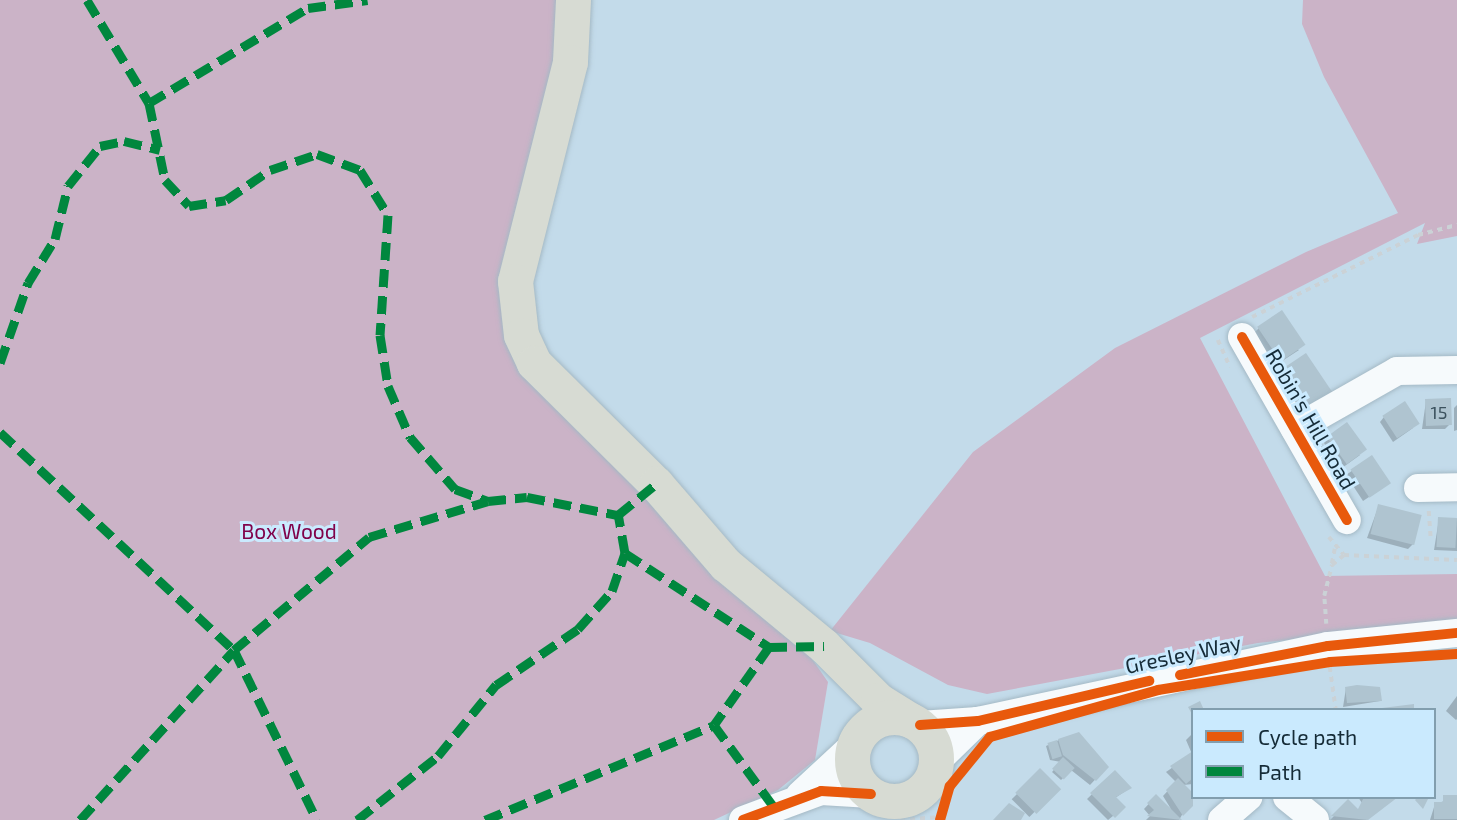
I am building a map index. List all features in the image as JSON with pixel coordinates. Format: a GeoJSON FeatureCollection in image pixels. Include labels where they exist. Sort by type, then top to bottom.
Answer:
{"type":"FeatureCollection","features":[{"type":"Feature","properties":{"kind":"main road"},"geometry":{"type":"LineString","coordinates":[[573,0],[570,62],[515,281],[521,335],[534,363],[664,492],[725,564],[824,646],[849,675],[915,723],[933,742],[917,806],[856,777],[857,740],[849,675]]}},
{"type":"Feature","properties":{"kind":"main road"},"geometry":{"type":"LineString","coordinates":[[857,740],[876,721],[915,723]]}},
{"type":"Feature","properties":{"kind":"street","name":"Robin's Hill Road"},"geometry":{"type":"LineString","coordinates":[[1242,337],[1347,520]]}},
{"type":"Feature","properties":{"kind":"street"},"geometry":{"type":"LineString","coordinates":[[1295,429],[1397,371],[1457,370]]}},
{"type":"Feature","properties":{"kind":"street"},"geometry":{"type":"LineString","coordinates":[[1423,488],[1457,487]]}},
{"type":"Feature","properties":{"kind":"street","name":"Gresley Way"},"geometry":{"type":"LineString","coordinates":[[915,723],[978,721],[1457,634]]}},
{"type":"Feature","properties":{"kind":"street"},"geometry":{"type":"LineString","coordinates":[[743,820],[795,798],[821,792],[917,806],[978,721]]}},
{"type":"Feature","properties":{"kind":"street"},"geometry":{"type":"LineString","coordinates":[[795,798],[824,779],[857,740]]}},
{"type":"Feature","properties":{"kind":"street"},"geometry":{"type":"LineString","coordinates":[[1222,820],[1246,799]]}},
{"type":"Feature","properties":{"kind":"path"},"geometry":{"type":"LineString","coordinates":[[1265,310],[1418,235],[1457,225]]}},
{"type":"Feature","properties":{"kind":"path"},"geometry":{"type":"LineString","coordinates":[[1423,488],[1432,540]]}},
{"type":"Feature","properties":{"kind":"path"},"geometry":{"type":"LineString","coordinates":[[1335,549],[1324,596],[1336,708]]}},
{"type":"Feature","properties":{"kind":"path"},"geometry":{"type":"LineString","coordinates":[[1332,565],[1344,555]]}},
{"type":"Feature","properties":{"kind":"green space","name":"Box Wood"},"geometry":{"type":"Polygon","coordinates":[[[0,0],[563,0],[560,45],[507,315],[801,643],[828,682],[815,760],[778,790],[714,820],[0,820],[0,0]]]}},
{"type":"Feature","properties":{"kind":"green space"},"geometry":{"type":"Polygon","coordinates":[[[1303,0],[1457,0],[1457,236],[1417,244],[1425,223],[1200,338],[1325,576],[1457,574],[1457,622],[1258,643],[987,694],[948,685],[870,643],[830,631],[973,452],[1115,348],[1306,252],[1398,213],[1324,77],[1302,24],[1303,0]]]}},
{"type":"Feature","properties":{"kind":"building"},"geometry":{"type":"Polygon","coordinates":[[[1282,310],[1305,345],[1281,362],[1257,327],[1282,310]]]}},
{"type":"Feature","properties":{"kind":"building"},"geometry":{"type":"Polygon","coordinates":[[[1306,353],[1334,394],[1312,410],[1284,368],[1306,353]]]}},
{"type":"Feature","properties":{"kind":"building"},"geometry":{"type":"Polygon","coordinates":[[[1451,398],[1452,425],[1426,426],[1425,399],[1451,398]]]}},
{"type":"Feature","properties":{"kind":"building"},"geometry":{"type":"Polygon","coordinates":[[[1405,401],[1420,424],[1397,438],[1382,416],[1405,401]]]}},
{"type":"Feature","properties":{"kind":"building"},"geometry":{"type":"Polygon","coordinates":[[[1347,422],[1367,450],[1347,464],[1327,437],[1347,422]]]}},
{"type":"Feature","properties":{"kind":"building"},"geometry":{"type":"Polygon","coordinates":[[[1372,455],[1391,483],[1369,498],[1350,470],[1372,455]]]}},
{"type":"Feature","properties":{"kind":"building"},"geometry":{"type":"Polygon","coordinates":[[[1378,504],[1422,515],[1414,545],[1371,534],[1378,504]]]}},
{"type":"Feature","properties":{"kind":"building"},"geometry":{"type":"Polygon","coordinates":[[[1438,517],[1457,518],[1455,548],[1436,547],[1438,517]]]}},
{"type":"Feature","properties":{"kind":"building"},"geometry":{"type":"Polygon","coordinates":[[[1345,687],[1380,687],[1382,701],[1347,703],[1345,687]]]}},
{"type":"Feature","properties":{"kind":"building"},"geometry":{"type":"Polygon","coordinates":[[[1200,701],[1203,708],[1191,708],[1191,712],[1188,707],[1200,701]]]}},
{"type":"Feature","properties":{"kind":"building"},"geometry":{"type":"Polygon","coordinates":[[[1414,704],[1414,708],[1382,708],[1414,704]]]}},
{"type":"Feature","properties":{"kind":"building"},"geometry":{"type":"Polygon","coordinates":[[[1079,732],[1109,767],[1096,781],[1063,755],[1058,739],[1079,732]]]}},
{"type":"Feature","properties":{"kind":"building"},"geometry":{"type":"Polygon","coordinates":[[[1057,740],[1062,756],[1052,759],[1047,743],[1057,740]]]}},
{"type":"Feature","properties":{"kind":"building"},"geometry":{"type":"Polygon","coordinates":[[[1191,752],[1191,780],[1186,784],[1170,766],[1191,752]]]}},
{"type":"Feature","properties":{"kind":"building"},"geometry":{"type":"Polygon","coordinates":[[[1063,757],[1075,768],[1064,780],[1052,769],[1063,757]]]}},
{"type":"Feature","properties":{"kind":"building"},"geometry":{"type":"Polygon","coordinates":[[[1040,768],[1061,789],[1036,814],[1015,793],[1040,768]]]}},
{"type":"Feature","properties":{"kind":"building"},"geometry":{"type":"Polygon","coordinates":[[[1115,770],[1132,788],[1116,797],[1126,807],[1115,818],[1090,793],[1115,770]]]}},
{"type":"Feature","properties":{"kind":"building"},"geometry":{"type":"Polygon","coordinates":[[[1178,778],[1191,791],[1193,806],[1183,816],[1166,790],[1178,778]]]}},
{"type":"Feature","properties":{"kind":"building"},"geometry":{"type":"Polygon","coordinates":[[[1156,794],[1182,820],[1147,816],[1154,810],[1147,803],[1156,794]]]}},
{"type":"Feature","properties":{"kind":"building"},"geometry":{"type":"Polygon","coordinates":[[[1443,795],[1457,795],[1457,819],[1434,819],[1434,802],[1443,802],[1443,795]]]}},
{"type":"Feature","properties":{"kind":"building"},"geometry":{"type":"Polygon","coordinates":[[[1348,799],[1358,809],[1363,799],[1395,799],[1368,820],[1331,816],[1348,799]]]}},
{"type":"Feature","properties":{"kind":"building"},"geometry":{"type":"Polygon","coordinates":[[[1416,799],[1428,799],[1423,809],[1416,799]]]}},
{"type":"Feature","properties":{"kind":"building"},"geometry":{"type":"Polygon","coordinates":[[[1009,803],[1025,813],[1021,820],[993,820],[1009,803]]]}},
{"type":"Feature","properties":{"kind":"marked path"},"geometry":{"type":"LineString","coordinates":[[87,0],[149,103],[308,8],[367,0]]}},
{"type":"Feature","properties":{"kind":"marked path"},"geometry":{"type":"LineString","coordinates":[[149,103],[165,180],[189,206],[226,200],[270,170],[317,154],[360,170],[388,215],[380,335],[388,386],[410,437],[455,489],[488,501]]}},
{"type":"Feature","properties":{"kind":"marked path"},"geometry":{"type":"LineString","coordinates":[[0,363],[28,283],[55,239],[68,186],[100,146],[124,141],[160,150]]}},
{"type":"Feature","properties":{"kind":"marked path"},"geometry":{"type":"LineString","coordinates":[[0,432],[234,650],[317,820]]}},
{"type":"Feature","properties":{"kind":"marked path"},"geometry":{"type":"LineString","coordinates":[[80,820],[234,650],[369,537],[488,501],[527,497],[618,515],[656,484]]}},
{"type":"Feature","properties":{"kind":"marked path"},"geometry":{"type":"LineString","coordinates":[[357,820],[438,756],[496,685],[578,629],[612,591],[625,553],[618,515]]}},
{"type":"Feature","properties":{"kind":"marked path"},"geometry":{"type":"LineString","coordinates":[[625,553],[769,647],[714,725]]}},
{"type":"Feature","properties":{"kind":"marked path"},"geometry":{"type":"LineString","coordinates":[[769,647],[824,646]]}},
{"type":"Feature","properties":{"kind":"marked path"},"geometry":{"type":"LineString","coordinates":[[485,820],[714,725],[774,807]]}},
{"type":"Feature","properties":{"kind":"cycle path"},"geometry":{"type":"LineString","coordinates":[[1242,337],[1347,520]]}},
{"type":"Feature","properties":{"kind":"cycle path"},"geometry":{"type":"LineString","coordinates":[[1180,675],[1328,646],[1457,633]]}},
{"type":"Feature","properties":{"kind":"cycle path"},"geometry":{"type":"LineString","coordinates":[[940,820],[950,786],[990,737],[1158,690],[1330,662],[1457,654]]}},
{"type":"Feature","properties":{"kind":"cycle path"},"geometry":{"type":"LineString","coordinates":[[920,725],[978,721],[1149,681]]}},
{"type":"Feature","properties":{"kind":"cycle path"},"geometry":{"type":"LineString","coordinates":[[743,820],[821,791],[871,794]]}}]}
